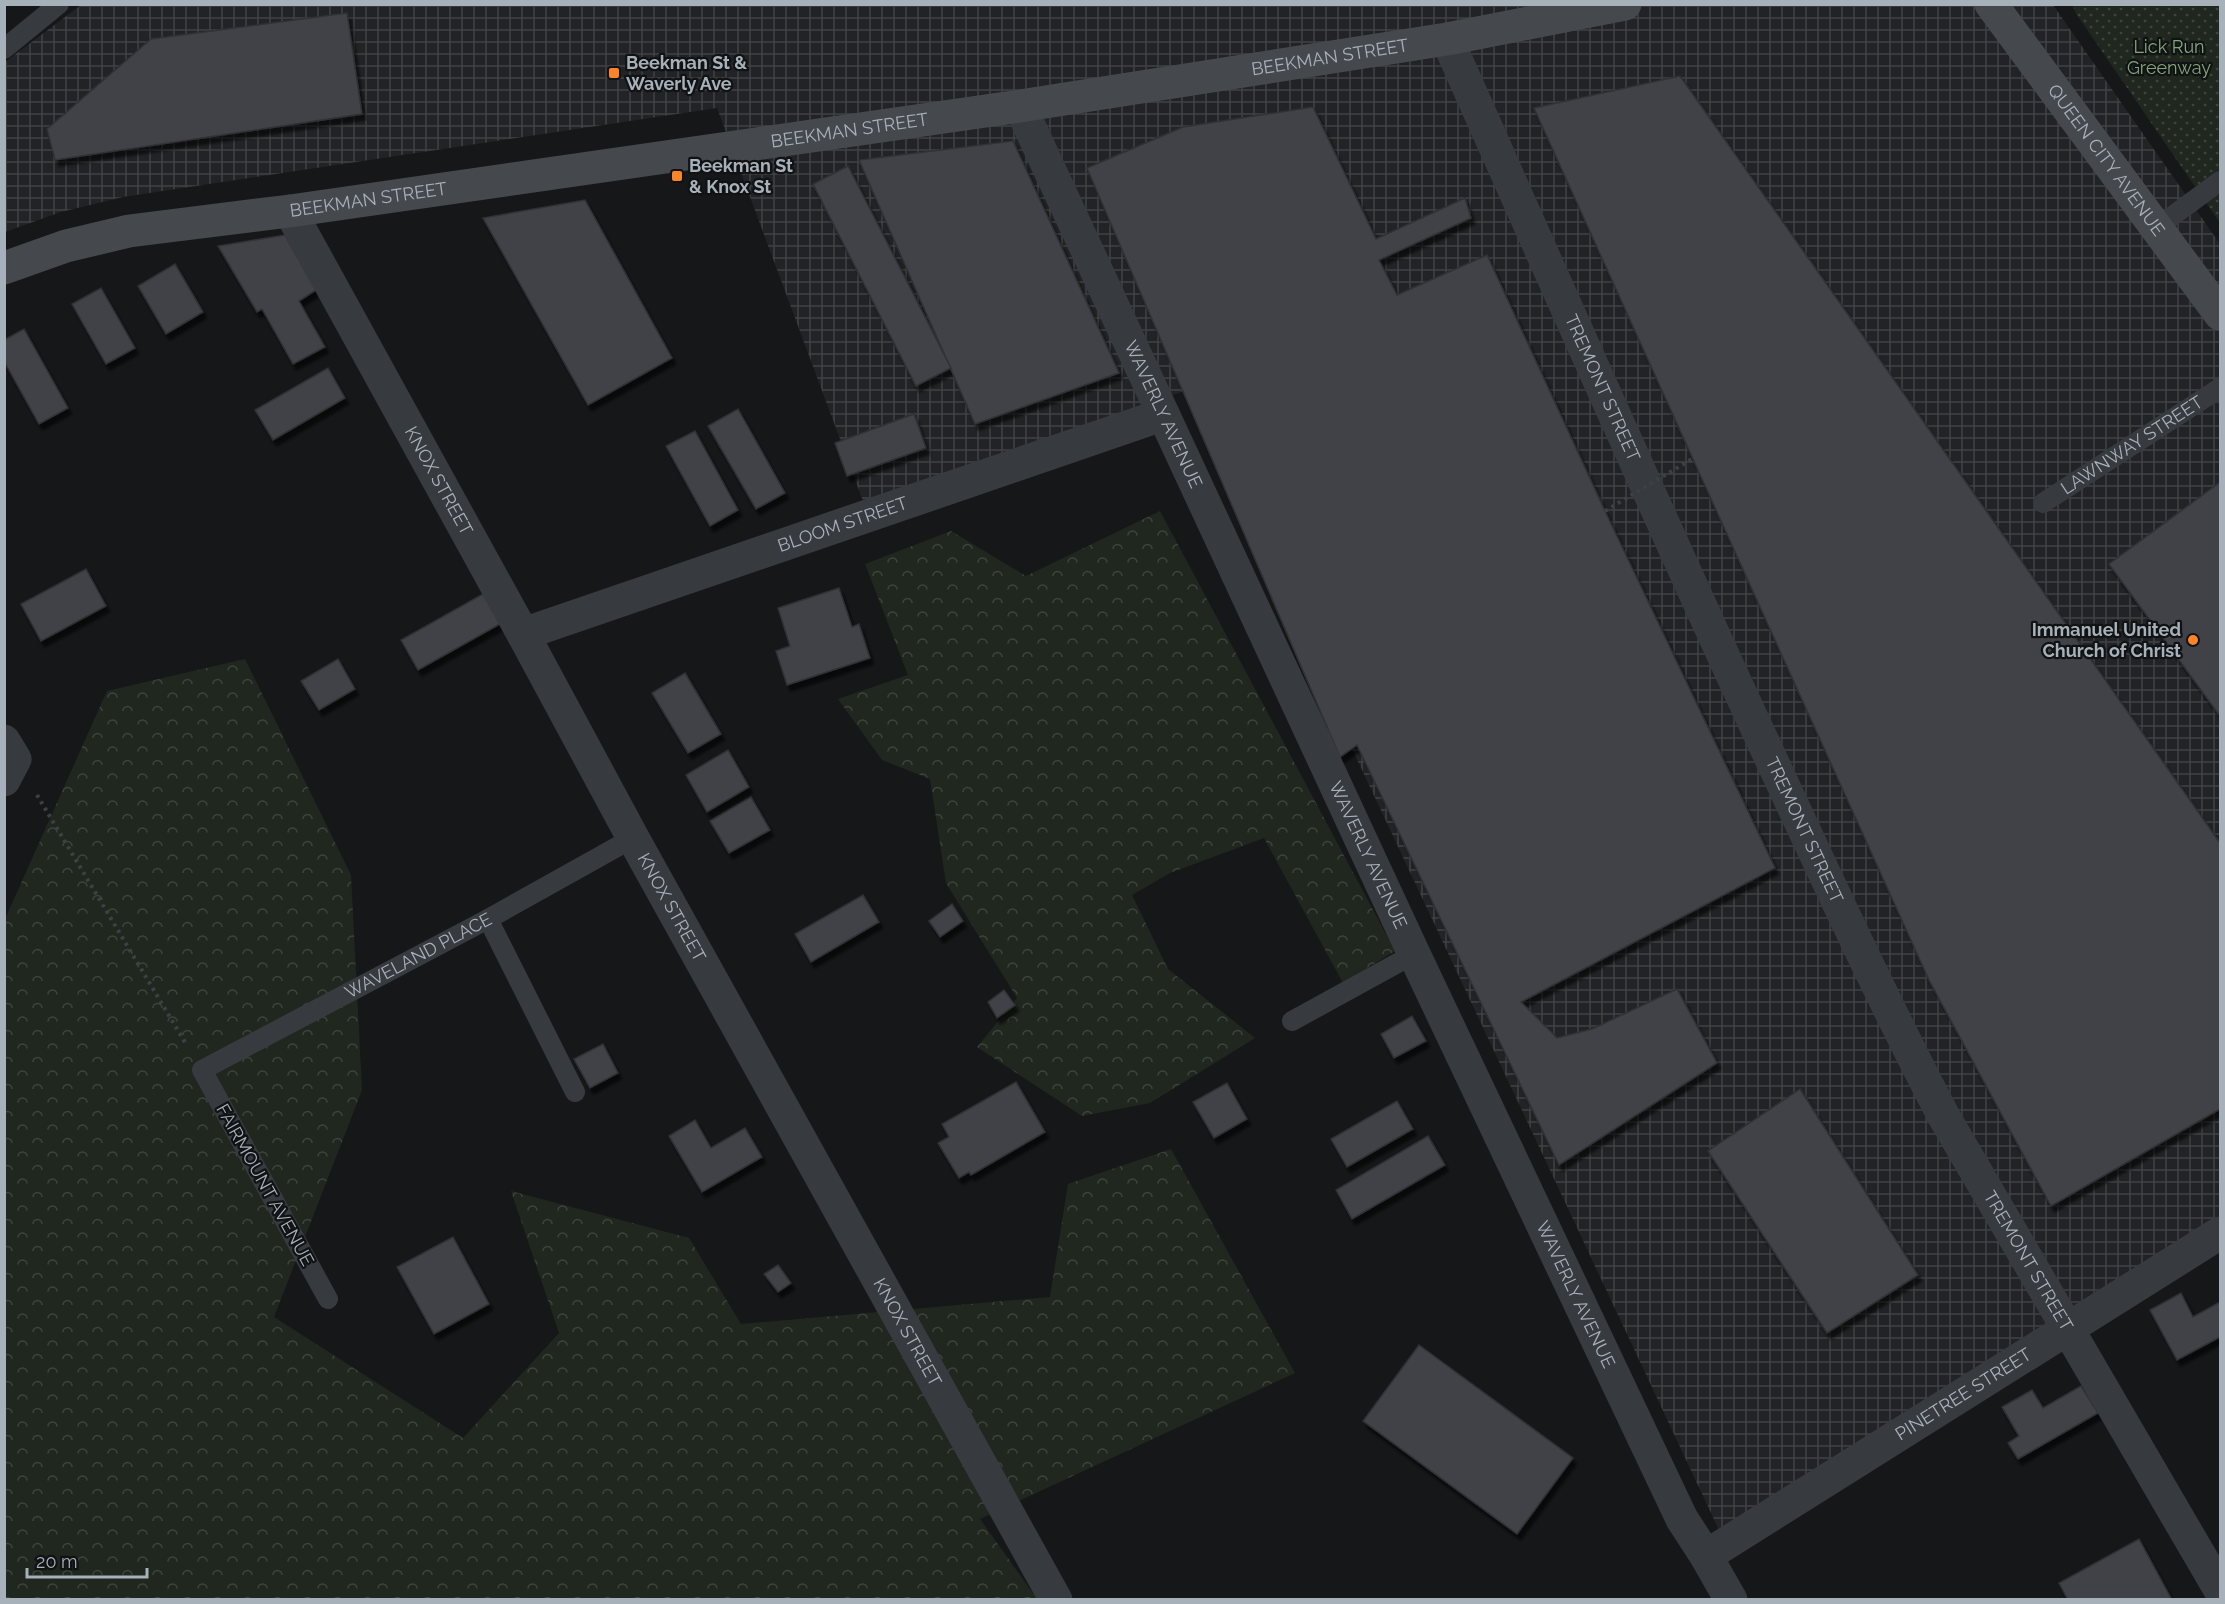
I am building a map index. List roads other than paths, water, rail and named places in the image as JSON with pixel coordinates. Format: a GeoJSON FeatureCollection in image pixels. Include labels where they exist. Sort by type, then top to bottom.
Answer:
{"type":"FeatureCollection","features":[{"type":"Feature","properties":{"kind":"main road","name":"BEEKMAN STREET"},"geometry":{"type":"LineString","coordinates":[[4,268],[66,246],[129,231],[290,211],[1020,106],[1447,39],[1625,4]]}},
{"type":"Feature","properties":{"kind":"main road","name":"QUEEN CITY AVENUE"},"geometry":{"type":"LineString","coordinates":[[1991,4],[2220,315]]}},
{"type":"Feature","properties":{"kind":"street","name":"TREMONT STREET"},"geometry":{"type":"LineString","coordinates":[[1447,39],[1720,648],[1898,1029],[1943,1115],[2220,1590]]}},
{"type":"Feature","properties":{"kind":"street","name":"WAVERLY AVENUE"},"geometry":{"type":"LineString","coordinates":[[1020,106],[1414,954],[1682,1519],[1731,1599]]}},
{"type":"Feature","properties":{"kind":"street","name":"KNOX STREET"},"geometry":{"type":"LineString","coordinates":[[290,211],[633,838],[1056,1599]]}},
{"type":"Feature","properties":{"kind":"street","name":"BLOOM STREET"},"geometry":{"type":"LineString","coordinates":[[523,634],[1162,415]]}},
{"type":"Feature","properties":{"kind":"street","name":"PINETREE STREET"},"geometry":{"type":"LineString","coordinates":[[1706,1556],[2220,1233]]}},
{"type":"Feature","properties":{"kind":"lane"},"geometry":{"type":"LineString","coordinates":[[4,49],[58,4]]}},
{"type":"Feature","properties":{"kind":"lane"},"geometry":{"type":"LineString","coordinates":[[2156,228],[2220,181]]}},
{"type":"Feature","properties":{"kind":"lane","name":"LAWNWAY STREET"},"geometry":{"type":"LineString","coordinates":[[2043,503],[2220,388]]}},
{"type":"Feature","properties":{"kind":"lane","name":"WAVELAND PLACE"},"geometry":{"type":"LineString","coordinates":[[202,1070],[488,919],[633,838]]}},
{"type":"Feature","properties":{"kind":"lane"},"geometry":{"type":"LineString","coordinates":[[488,919],[575,1092]]}},
{"type":"Feature","properties":{"kind":"lane"},"geometry":{"type":"LineString","coordinates":[[1292,1021],[1414,954]]}},
{"type":"Feature","properties":{"kind":"lane","name":"FAIRMOUNT AVENUE"},"geometry":{"type":"LineString","coordinates":[[202,1070],[328,1299]]}},
{"type":"Feature","properties":{"kind":"place","name":"Beekman St & Waverly Ave"},"geometry":{"type":"Point","coordinates":[614,73]}},
{"type":"Feature","properties":{"kind":"place","name":"Beekman St & Knox St"},"geometry":{"type":"Point","coordinates":[677,176]}},
{"type":"Feature","properties":{"kind":"place","name":"Immanuel United Church of Christ"},"geometry":{"type":"Point","coordinates":[2193,640]}},
{"type":"Feature","properties":{"kind":"park label","name":"Lick Run Greenway"},"geometry":{"type":"Point","coordinates":[2169,57]}}]}
